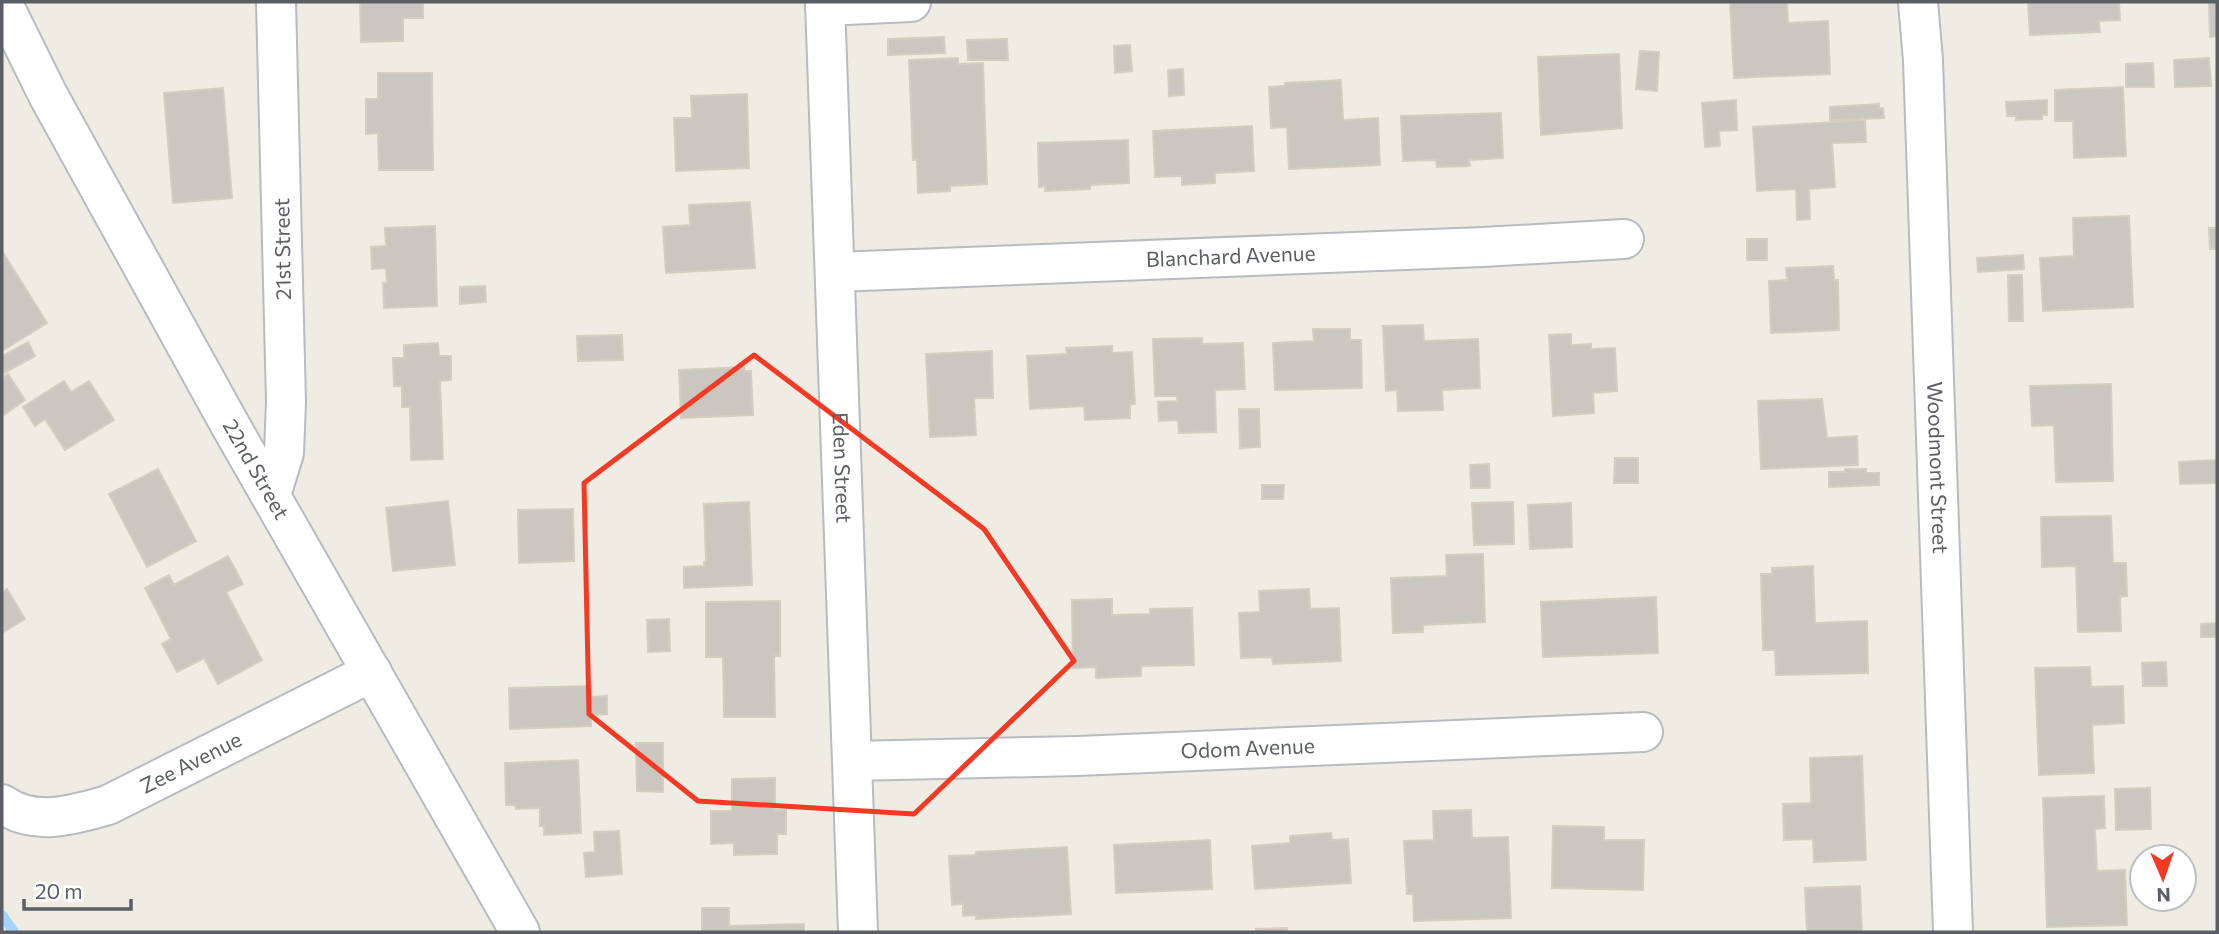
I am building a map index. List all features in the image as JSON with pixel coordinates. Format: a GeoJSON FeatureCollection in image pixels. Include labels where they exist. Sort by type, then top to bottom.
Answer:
{"type":"FeatureCollection","features":[{"type":"Feature","properties":{"kind":"street","name":"22nd Street"},"geometry":{"type":"LineString","coordinates":[[2,2],[55,107],[222,411],[520,932]]}},
{"type":"Feature","properties":{"kind":"street","name":"21st Street"},"geometry":{"type":"LineString","coordinates":[[271,495],[284,453],[286,402],[276,2]]}},
{"type":"Feature","properties":{"kind":"street"},"geometry":{"type":"LineString","coordinates":[[825,4],[911,2]]}},
{"type":"Feature","properties":{"kind":"street","name":"Woodmont Street"},"geometry":{"type":"LineString","coordinates":[[1918,2],[1923,60],[1953,932]]}},
{"type":"Feature","properties":{"kind":"street","name":"Eden Street"},"geometry":{"type":"LineString","coordinates":[[825,4],[858,932]]}},
{"type":"Feature","properties":{"kind":"street","name":"Blanchard Avenue"},"geometry":{"type":"LineString","coordinates":[[835,272],[1483,247],[1624,239]]}},
{"type":"Feature","properties":{"kind":"street","name":"Zee Avenue"},"geometry":{"type":"LineString","coordinates":[[2,804],[33,817],[63,817],[108,805],[372,672]]}},
{"type":"Feature","properties":{"kind":"street","name":"Odom Avenue"},"geometry":{"type":"LineString","coordinates":[[852,761],[1078,756],[1643,732]]}},
{"type":"Feature","properties":{"kind":"highlighted area"},"geometry":{"type":"Polygon","coordinates":[[[754,355],[984,529],[1074,661],[914,814],[698,801],[589,714],[584,483],[754,355]]]}},
{"type":"Feature","properties":{"kind":"building"},"geometry":{"type":"Polygon","coordinates":[[[360,2],[423,2],[423,18],[403,18],[403,41],[361,42],[360,2]]]}},
{"type":"Feature","properties":{"kind":"building"},"geometry":{"type":"Polygon","coordinates":[[[1730,2],[1787,2],[1788,23],[1828,21],[1830,74],[1734,78],[1730,2]]]}},
{"type":"Feature","properties":{"kind":"building"},"geometry":{"type":"Polygon","coordinates":[[[2028,2],[2119,2],[2120,20],[2099,21],[2100,32],[2030,35],[2028,2]]]}},
{"type":"Feature","properties":{"kind":"building"},"geometry":{"type":"Polygon","coordinates":[[[2209,2],[2217,2],[2217,36],[2210,37],[2209,2]]]}},
{"type":"Feature","properties":{"kind":"building"},"geometry":{"type":"Polygon","coordinates":[[[944,37],[945,53],[888,55],[888,39],[944,37]]]}},
{"type":"Feature","properties":{"kind":"building"},"geometry":{"type":"Polygon","coordinates":[[[1007,39],[1008,60],[968,60],[967,40],[1007,39]]]}},
{"type":"Feature","properties":{"kind":"building"},"geometry":{"type":"Polygon","coordinates":[[[1130,45],[1132,71],[1115,73],[1114,46],[1130,45]]]}},
{"type":"Feature","properties":{"kind":"building"},"geometry":{"type":"Polygon","coordinates":[[[1640,51],[1659,52],[1657,91],[1636,89],[1640,51]]]}},
{"type":"Feature","properties":{"kind":"building"},"geometry":{"type":"Polygon","coordinates":[[[1619,54],[1622,128],[1541,135],[1538,57],[1619,54]]]}},
{"type":"Feature","properties":{"kind":"building"},"geometry":{"type":"Polygon","coordinates":[[[958,58],[958,64],[983,63],[987,184],[950,186],[950,191],[918,193],[917,160],[913,160],[909,60],[958,58]]]}},
{"type":"Feature","properties":{"kind":"building"},"geometry":{"type":"Polygon","coordinates":[[[2209,58],[2211,86],[2175,87],[2174,60],[2209,58]]]}},
{"type":"Feature","properties":{"kind":"building"},"geometry":{"type":"Polygon","coordinates":[[[2153,63],[2154,87],[2126,87],[2126,64],[2153,63]]]}},
{"type":"Feature","properties":{"kind":"building"},"geometry":{"type":"Polygon","coordinates":[[[1183,69],[1184,95],[1169,96],[1168,70],[1183,69]]]}},
{"type":"Feature","properties":{"kind":"building"},"geometry":{"type":"Polygon","coordinates":[[[378,73],[432,73],[433,170],[379,170],[378,133],[366,134],[366,99],[378,99],[378,73]]]}},
{"type":"Feature","properties":{"kind":"building"},"geometry":{"type":"Polygon","coordinates":[[[1341,80],[1343,120],[1378,118],[1380,165],[1289,169],[1287,127],[1271,128],[1269,87],[1285,86],[1285,83],[1341,80]]]}},
{"type":"Feature","properties":{"kind":"building"},"geometry":{"type":"Polygon","coordinates":[[[2123,87],[2126,156],[2074,158],[2073,121],[2055,121],[2055,90],[2123,87]]]}},
{"type":"Feature","properties":{"kind":"building"},"geometry":{"type":"Polygon","coordinates":[[[223,88],[232,198],[173,203],[164,93],[223,88]]]}},
{"type":"Feature","properties":{"kind":"building"},"geometry":{"type":"Polygon","coordinates":[[[747,94],[749,168],[676,171],[674,118],[692,118],[691,96],[747,94]]]}},
{"type":"Feature","properties":{"kind":"building"},"geometry":{"type":"Polygon","coordinates":[[[1736,100],[1737,130],[1719,131],[1720,146],[1705,147],[1702,103],[1736,100]]]}},
{"type":"Feature","properties":{"kind":"building"},"geometry":{"type":"Polygon","coordinates":[[[2047,100],[2047,115],[2042,115],[2042,119],[2016,120],[2016,116],[2007,116],[2006,102],[2047,100]]]}},
{"type":"Feature","properties":{"kind":"building"},"geometry":{"type":"Polygon","coordinates":[[[1879,104],[1879,108],[1883,108],[1884,118],[1830,120],[1830,107],[1879,104]]]}},
{"type":"Feature","properties":{"kind":"building"},"geometry":{"type":"Polygon","coordinates":[[[1501,113],[1503,158],[1469,160],[1470,166],[1437,167],[1436,160],[1403,161],[1401,116],[1501,113]]]}},
{"type":"Feature","properties":{"kind":"building"},"geometry":{"type":"Polygon","coordinates":[[[1865,120],[1866,142],[1832,143],[1835,187],[1809,189],[1810,219],[1797,220],[1796,189],[1757,191],[1753,127],[1865,120]]]}},
{"type":"Feature","properties":{"kind":"building"},"geometry":{"type":"Polygon","coordinates":[[[1252,126],[1254,171],[1215,173],[1215,183],[1182,185],[1182,176],[1155,177],[1153,131],[1252,126]]]}},
{"type":"Feature","properties":{"kind":"building"},"geometry":{"type":"Polygon","coordinates":[[[1128,140],[1129,183],[1090,185],[1090,189],[1045,191],[1045,186],[1039,187],[1038,143],[1128,140]]]}},
{"type":"Feature","properties":{"kind":"building"},"geometry":{"type":"Polygon","coordinates":[[[750,202],[755,268],[666,273],[663,227],[690,225],[689,205],[750,202]]]}},
{"type":"Feature","properties":{"kind":"building"},"geometry":{"type":"Polygon","coordinates":[[[2129,216],[2133,307],[2043,311],[2040,258],[2074,256],[2073,218],[2129,216]]]}},
{"type":"Feature","properties":{"kind":"building"},"geometry":{"type":"Polygon","coordinates":[[[435,226],[437,306],[384,308],[383,283],[387,283],[386,268],[372,269],[371,247],[386,246],[385,228],[435,226]]]}},
{"type":"Feature","properties":{"kind":"building"},"geometry":{"type":"Polygon","coordinates":[[[2209,228],[2217,228],[2217,249],[2210,249],[2209,228]]]}},
{"type":"Feature","properties":{"kind":"building"},"geometry":{"type":"Polygon","coordinates":[[[1747,239],[1767,239],[1767,260],[1747,260],[1747,239]]]}},
{"type":"Feature","properties":{"kind":"building"},"geometry":{"type":"Polygon","coordinates":[[[2,251],[47,323],[2,351],[2,251]]]}},
{"type":"Feature","properties":{"kind":"building"},"geometry":{"type":"Polygon","coordinates":[[[2023,255],[2024,269],[1978,272],[1977,258],[2023,255]]]}},
{"type":"Feature","properties":{"kind":"building"},"geometry":{"type":"Polygon","coordinates":[[[1833,266],[1834,280],[1838,280],[1839,330],[1771,333],[1769,281],[1787,280],[1786,268],[1833,266]]]}},
{"type":"Feature","properties":{"kind":"building"},"geometry":{"type":"Polygon","coordinates":[[[2008,275],[2022,275],[2023,321],[2009,321],[2008,275]]]}},
{"type":"Feature","properties":{"kind":"building"},"geometry":{"type":"Polygon","coordinates":[[[485,286],[486,302],[460,304],[460,287],[485,286]]]}},
{"type":"Feature","properties":{"kind":"building"},"geometry":{"type":"Polygon","coordinates":[[[1423,325],[1424,341],[1478,339],[1480,388],[1442,390],[1443,410],[1398,411],[1397,390],[1386,391],[1383,326],[1423,325]]]}},
{"type":"Feature","properties":{"kind":"building"},"geometry":{"type":"Polygon","coordinates":[[[1313,329],[1350,329],[1350,340],[1361,340],[1362,388],[1275,390],[1273,343],[1314,341],[1313,329]]]}},
{"type":"Feature","properties":{"kind":"building"},"geometry":{"type":"Polygon","coordinates":[[[1571,334],[1571,345],[1591,344],[1591,349],[1615,348],[1617,391],[1593,393],[1594,413],[1553,416],[1549,335],[1571,334]]]}},
{"type":"Feature","properties":{"kind":"building"},"geometry":{"type":"Polygon","coordinates":[[[622,335],[623,360],[578,361],[577,336],[622,335]]]}},
{"type":"Feature","properties":{"kind":"building"},"geometry":{"type":"Polygon","coordinates":[[[1202,338],[1202,344],[1243,343],[1245,389],[1215,390],[1216,432],[1179,433],[1178,420],[1159,421],[1158,402],[1177,401],[1177,396],[1155,396],[1153,339],[1202,338]]]}},
{"type":"Feature","properties":{"kind":"building"},"geometry":{"type":"Polygon","coordinates":[[[28,342],[35,356],[2,374],[2,356],[28,342]]]}},
{"type":"Feature","properties":{"kind":"building"},"geometry":{"type":"Polygon","coordinates":[[[438,343],[439,356],[451,356],[451,380],[440,381],[443,459],[411,460],[410,407],[402,407],[402,386],[394,386],[393,358],[404,358],[404,345],[438,343]]]}},
{"type":"Feature","properties":{"kind":"building"},"geometry":{"type":"Polygon","coordinates":[[[1112,346],[1112,353],[1132,352],[1135,404],[1130,405],[1130,418],[1085,420],[1084,406],[1030,409],[1027,356],[1067,354],[1066,348],[1112,346]]]}},
{"type":"Feature","properties":{"kind":"building"},"geometry":{"type":"Polygon","coordinates":[[[992,351],[993,398],[974,398],[976,435],[930,437],[926,354],[992,351]]]}},
{"type":"Feature","properties":{"kind":"building"},"geometry":{"type":"Polygon","coordinates":[[[744,367],[744,371],[751,371],[753,415],[681,418],[679,370],[744,367]]]}},
{"type":"Feature","properties":{"kind":"building"},"geometry":{"type":"Polygon","coordinates":[[[8,374],[25,400],[2,416],[2,378],[8,374]]]}},
{"type":"Feature","properties":{"kind":"building"},"geometry":{"type":"Polygon","coordinates":[[[64,381],[71,392],[89,381],[114,420],[65,450],[45,419],[35,426],[23,407],[64,381]]]}},
{"type":"Feature","properties":{"kind":"building"},"geometry":{"type":"Polygon","coordinates":[[[2111,384],[2113,481],[2056,482],[2054,425],[2032,426],[2030,386],[2111,384]]]}},
{"type":"Feature","properties":{"kind":"building"},"geometry":{"type":"Polygon","coordinates":[[[1822,399],[1827,438],[1857,436],[1858,465],[1761,469],[1758,401],[1822,399]]]}},
{"type":"Feature","properties":{"kind":"building"},"geometry":{"type":"Polygon","coordinates":[[[1239,409],[1259,409],[1260,447],[1240,448],[1239,409]]]}},
{"type":"Feature","properties":{"kind":"building"},"geometry":{"type":"Polygon","coordinates":[[[1615,458],[1638,458],[1638,483],[1614,483],[1615,458]]]}},
{"type":"Feature","properties":{"kind":"building"},"geometry":{"type":"Polygon","coordinates":[[[2217,460],[2217,483],[2180,484],[2179,462],[2217,460]]]}},
{"type":"Feature","properties":{"kind":"building"},"geometry":{"type":"Polygon","coordinates":[[[1489,464],[1490,488],[1471,488],[1470,465],[1489,464]]]}},
{"type":"Feature","properties":{"kind":"building"},"geometry":{"type":"Polygon","coordinates":[[[158,469],[196,541],[147,567],[109,494],[158,469]]]}},
{"type":"Feature","properties":{"kind":"building"},"geometry":{"type":"Polygon","coordinates":[[[1845,469],[1866,469],[1866,473],[1879,473],[1879,485],[1829,487],[1829,472],[1845,472],[1845,469]]]}},
{"type":"Feature","properties":{"kind":"building"},"geometry":{"type":"Polygon","coordinates":[[[1262,485],[1284,485],[1283,499],[1262,499],[1262,485]]]}},
{"type":"Feature","properties":{"kind":"building"},"geometry":{"type":"Polygon","coordinates":[[[448,501],[455,565],[393,571],[386,508],[448,501]]]}},
{"type":"Feature","properties":{"kind":"building"},"geometry":{"type":"Polygon","coordinates":[[[749,502],[752,585],[684,588],[684,567],[704,566],[706,561],[704,504],[749,502]]]}},
{"type":"Feature","properties":{"kind":"building"},"geometry":{"type":"Polygon","coordinates":[[[1513,502],[1514,544],[1474,545],[1472,503],[1513,502]]]}},
{"type":"Feature","properties":{"kind":"building"},"geometry":{"type":"Polygon","coordinates":[[[1571,503],[1572,547],[1530,549],[1528,505],[1571,503]]]}},
{"type":"Feature","properties":{"kind":"building"},"geometry":{"type":"Polygon","coordinates":[[[573,509],[574,561],[519,563],[518,510],[573,509]]]}},
{"type":"Feature","properties":{"kind":"building"},"geometry":{"type":"Polygon","coordinates":[[[2111,516],[2113,563],[2126,563],[2127,596],[2120,597],[2121,631],[2078,632],[2076,566],[2042,567],[2041,517],[2111,516]]]}},
{"type":"Feature","properties":{"kind":"building"},"geometry":{"type":"Polygon","coordinates":[[[1483,554],[1485,622],[1423,625],[1423,632],[1393,633],[1391,578],[1447,576],[1446,555],[1483,554]]]}},
{"type":"Feature","properties":{"kind":"building"},"geometry":{"type":"Polygon","coordinates":[[[228,556],[243,584],[226,592],[262,660],[218,684],[204,658],[177,672],[162,644],[171,639],[145,588],[169,575],[174,585],[228,556]]]}},
{"type":"Feature","properties":{"kind":"building"},"geometry":{"type":"Polygon","coordinates":[[[1813,566],[1815,623],[1867,621],[1868,673],[1776,675],[1775,650],[1763,650],[1761,574],[1772,574],[1772,568],[1813,566]]]}},
{"type":"Feature","properties":{"kind":"building"},"geometry":{"type":"Polygon","coordinates":[[[7,589],[25,619],[2,633],[2,592],[7,589]]]}},
{"type":"Feature","properties":{"kind":"building"},"geometry":{"type":"Polygon","coordinates":[[[1309,589],[1310,609],[1339,608],[1341,661],[1273,664],[1272,657],[1241,658],[1239,613],[1260,612],[1259,591],[1309,589]]]}},
{"type":"Feature","properties":{"kind":"building"},"geometry":{"type":"Polygon","coordinates":[[[1656,597],[1658,653],[1543,657],[1541,602],[1656,597]]]}},
{"type":"Feature","properties":{"kind":"building"},"geometry":{"type":"Polygon","coordinates":[[[1112,599],[1112,615],[1150,614],[1150,609],[1192,608],[1194,665],[1141,666],[1141,676],[1096,678],[1096,667],[1073,668],[1072,600],[1112,599]]]}},
{"type":"Feature","properties":{"kind":"building"},"geometry":{"type":"Polygon","coordinates":[[[780,601],[780,656],[774,656],[775,717],[724,717],[723,657],[706,657],[706,602],[780,601]]]}},
{"type":"Feature","properties":{"kind":"building"},"geometry":{"type":"Polygon","coordinates":[[[669,619],[670,651],[648,652],[647,620],[669,619]]]}},
{"type":"Feature","properties":{"kind":"building"},"geometry":{"type":"Polygon","coordinates":[[[2217,623],[2217,637],[2201,637],[2201,624],[2217,623]]]}},
{"type":"Feature","properties":{"kind":"building"},"geometry":{"type":"Polygon","coordinates":[[[2166,662],[2167,686],[2143,686],[2142,663],[2166,662]]]}},
{"type":"Feature","properties":{"kind":"building"},"geometry":{"type":"Polygon","coordinates":[[[2090,667],[2091,687],[2123,686],[2124,723],[2092,725],[2094,773],[2039,775],[2035,668],[2090,667]]]}},
{"type":"Feature","properties":{"kind":"building"},"geometry":{"type":"Polygon","coordinates":[[[591,686],[591,697],[607,696],[607,714],[591,715],[591,726],[510,729],[509,688],[591,686]]]}},
{"type":"Feature","properties":{"kind":"building"},"geometry":{"type":"Polygon","coordinates":[[[636,743],[663,743],[663,792],[637,791],[636,743]]]}},
{"type":"Feature","properties":{"kind":"building"},"geometry":{"type":"Polygon","coordinates":[[[1862,756],[1866,860],[1814,862],[1813,839],[1784,840],[1783,804],[1811,803],[1810,758],[1862,756]]]}},
{"type":"Feature","properties":{"kind":"building"},"geometry":{"type":"Polygon","coordinates":[[[578,760],[581,833],[544,835],[544,826],[540,826],[540,808],[516,809],[515,805],[506,805],[505,763],[578,760]]]}},
{"type":"Feature","properties":{"kind":"building"},"geometry":{"type":"Polygon","coordinates":[[[775,778],[775,810],[786,810],[786,834],[777,834],[777,854],[734,855],[734,843],[711,844],[711,811],[732,811],[732,779],[775,778]]]}},
{"type":"Feature","properties":{"kind":"building"},"geometry":{"type":"Polygon","coordinates":[[[2150,788],[2151,829],[2116,830],[2115,789],[2150,788]]]}},
{"type":"Feature","properties":{"kind":"building"},"geometry":{"type":"Polygon","coordinates":[[[2104,796],[2105,828],[2095,829],[2097,871],[2125,870],[2127,925],[2047,927],[2043,798],[2104,796]]]}},
{"type":"Feature","properties":{"kind":"building"},"geometry":{"type":"Polygon","coordinates":[[[1471,810],[1472,838],[1508,837],[1511,918],[1414,921],[1413,894],[1407,894],[1404,841],[1434,840],[1433,811],[1471,810]]]}},
{"type":"Feature","properties":{"kind":"building"},"geometry":{"type":"Polygon","coordinates":[[[1553,826],[1604,827],[1604,840],[1644,840],[1643,890],[1552,888],[1553,826]]]}},
{"type":"Feature","properties":{"kind":"building"},"geometry":{"type":"Polygon","coordinates":[[[619,831],[622,874],[586,877],[584,853],[595,852],[594,832],[619,831]]]}},
{"type":"Feature","properties":{"kind":"building"},"geometry":{"type":"Polygon","coordinates":[[[1331,833],[1332,840],[1348,839],[1351,883],[1255,889],[1252,846],[1290,843],[1290,836],[1331,833]]]}},
{"type":"Feature","properties":{"kind":"building"},"geometry":{"type":"Polygon","coordinates":[[[1210,840],[1212,889],[1116,893],[1114,845],[1210,840]]]}},
{"type":"Feature","properties":{"kind":"building"},"geometry":{"type":"Polygon","coordinates":[[[1067,847],[1071,914],[976,919],[976,915],[963,916],[963,904],[952,905],[949,856],[1067,847]]]}},
{"type":"Feature","properties":{"kind":"building"},"geometry":{"type":"Polygon","coordinates":[[[1860,886],[1862,932],[1807,932],[1805,888],[1860,886]]]}},
{"type":"Feature","properties":{"kind":"building"},"geometry":{"type":"Polygon","coordinates":[[[702,908],[729,908],[729,926],[804,924],[804,932],[702,932],[702,908]]]}},
{"type":"Feature","properties":{"kind":"building"},"geometry":{"type":"Polygon","coordinates":[[[1287,928],[1287,932],[1256,932],[1256,929],[1287,928]]]}},
{"type":"Feature","properties":{"kind":"waterway"},"geometry":{"type":"LineString","coordinates":[[2,915],[14,932]]}}]}
